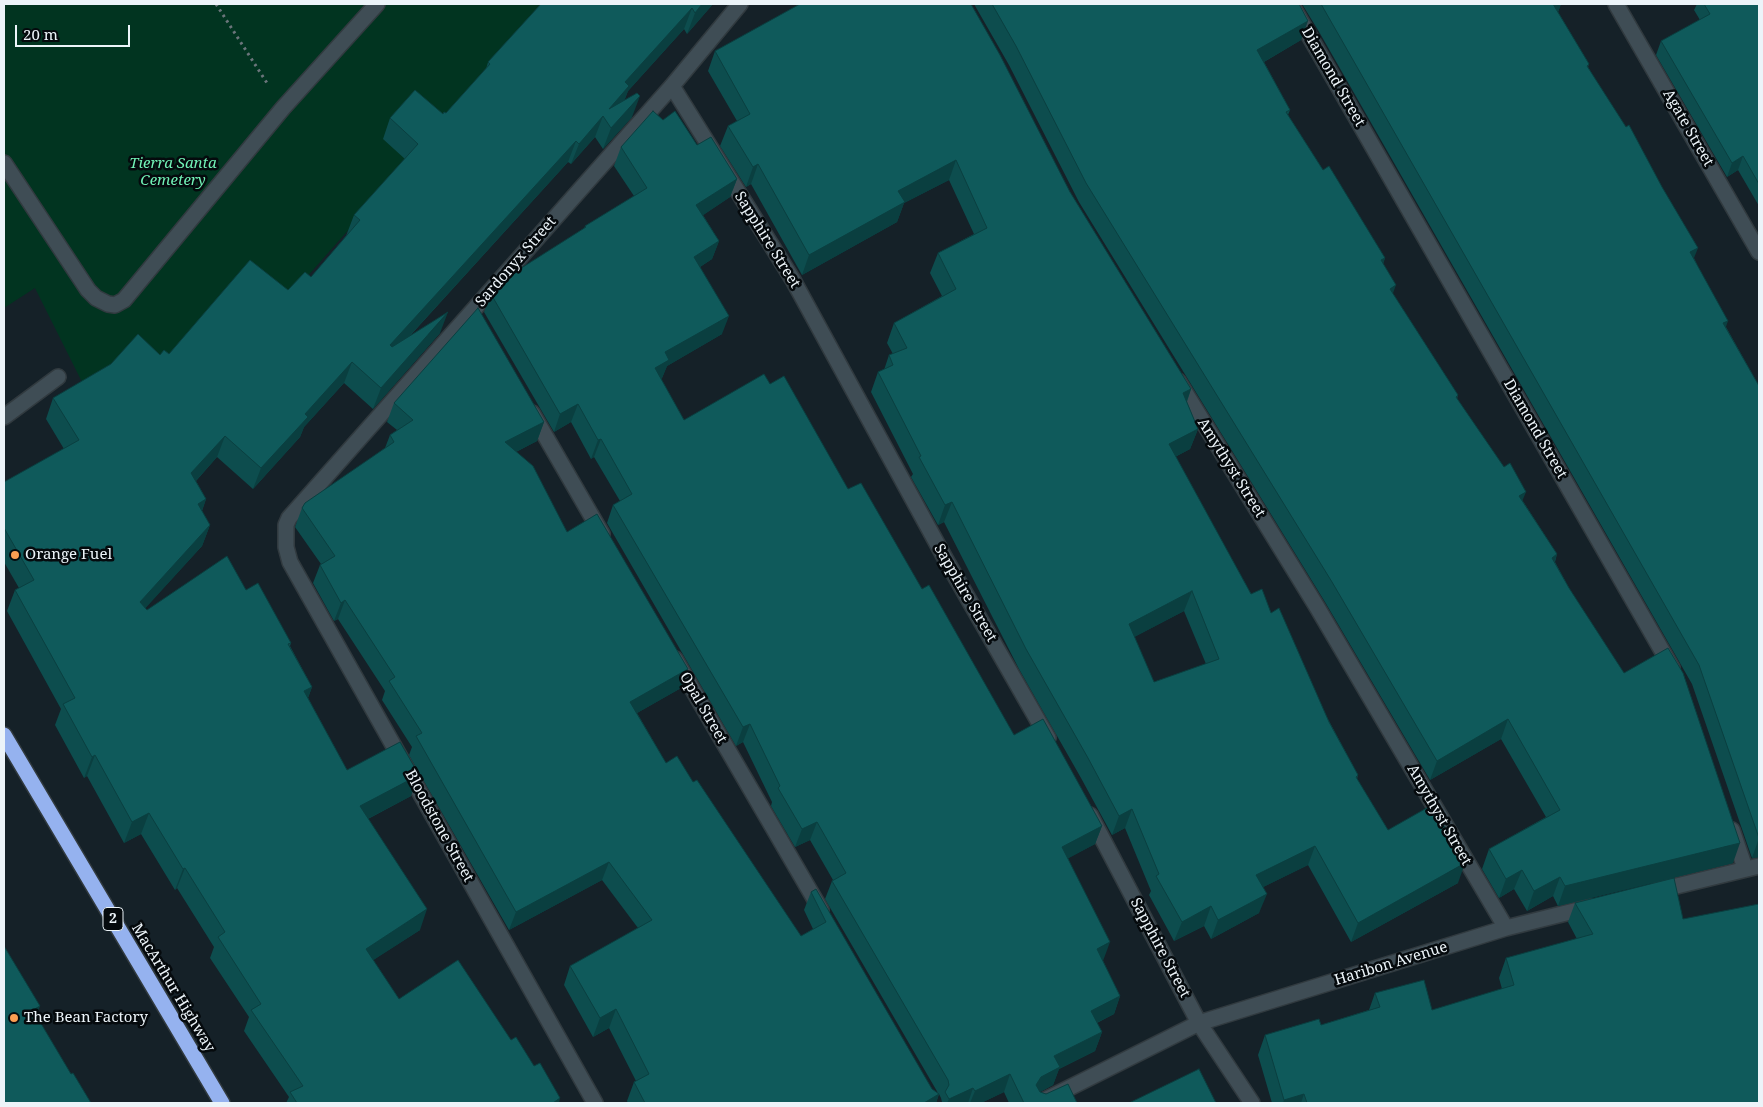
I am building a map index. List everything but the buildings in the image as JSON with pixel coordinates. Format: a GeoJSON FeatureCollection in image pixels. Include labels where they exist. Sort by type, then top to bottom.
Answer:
{"type":"FeatureCollection","features":[{"type":"Feature","properties":{"kind":"highway","name":"MacArthur Highway"},"geometry":{"type":"LineString","coordinates":[[4,735],[222,1103]]}},
{"type":"Feature","properties":{"kind":"street"},"geometry":{"type":"LineString","coordinates":[[4,163],[88,290],[96,298],[108,304],[116,305],[124,300],[283,108],[377,4]]}},
{"type":"Feature","properties":{"kind":"street","name":"Sardonyx Street"},"geometry":{"type":"LineString","coordinates":[[289,518],[475,316],[740,4]]}},
{"type":"Feature","properties":{"kind":"street","name":"Diamond Street"},"geometry":{"type":"LineString","coordinates":[[1291,4],[1679,680]]}},
{"type":"Feature","properties":{"kind":"street","name":"Agate Street"},"geometry":{"type":"LineString","coordinates":[[1616,4],[1759,252]]}},
{"type":"Feature","properties":{"kind":"street","name":"Sapphire Street"},"geometry":{"type":"LineString","coordinates":[[672,86],[793,280],[946,560],[1053,748]]}},
{"type":"Feature","properties":{"kind":"street","name":"Amythyst Street"},"geometry":{"type":"LineString","coordinates":[[1170,369],[1317,607],[1506,928]]}},
{"type":"Feature","properties":{"kind":"street"},"geometry":{"type":"LineString","coordinates":[[4,417],[58,377]]}},
{"type":"Feature","properties":{"kind":"street"},"geometry":{"type":"LineString","coordinates":[[523,398],[608,544]]}},
{"type":"Feature","properties":{"kind":"street","name":"Bloodstone Street"},"geometry":{"type":"LineString","coordinates":[[289,518],[285,532],[290,562],[595,1103]]}},
{"type":"Feature","properties":{"kind":"street","name":"Opal Street"},"geometry":{"type":"LineString","coordinates":[[668,647],[828,923]]}},
{"type":"Feature","properties":{"kind":"street","name":"Sapphire Street"},"geometry":{"type":"LineString","coordinates":[[1082,799],[1199,1024],[1252,1103]]}},
{"type":"Feature","properties":{"kind":"street"},"geometry":{"type":"LineString","coordinates":[[1640,895],[1752,867],[1726,812]]}},
{"type":"Feature","properties":{"kind":"street","name":"Haribon Avenue"},"geometry":{"type":"LineString","coordinates":[[1039,1103],[1199,1024],[1506,928],[1601,904]]}},
{"type":"Feature","properties":{"kind":"path"},"geometry":{"type":"LineString","coordinates":[[216,4],[283,108]]}},
{"type":"Feature","properties":{"kind":"green space","name":"Tierra Santa Cemetery"},"geometry":{"type":"Polygon","coordinates":[[[4,4],[548,4],[139,467],[84,386],[35,288],[4,308],[4,4]]]}},
{"type":"Feature","properties":{"kind":"place","name":"Orange Fuel"},"geometry":{"type":"Point","coordinates":[15,555]}},
{"type":"Feature","properties":{"kind":"place","name":"The Bean Factory"},"geometry":{"type":"Point","coordinates":[14,1018]}}]}
